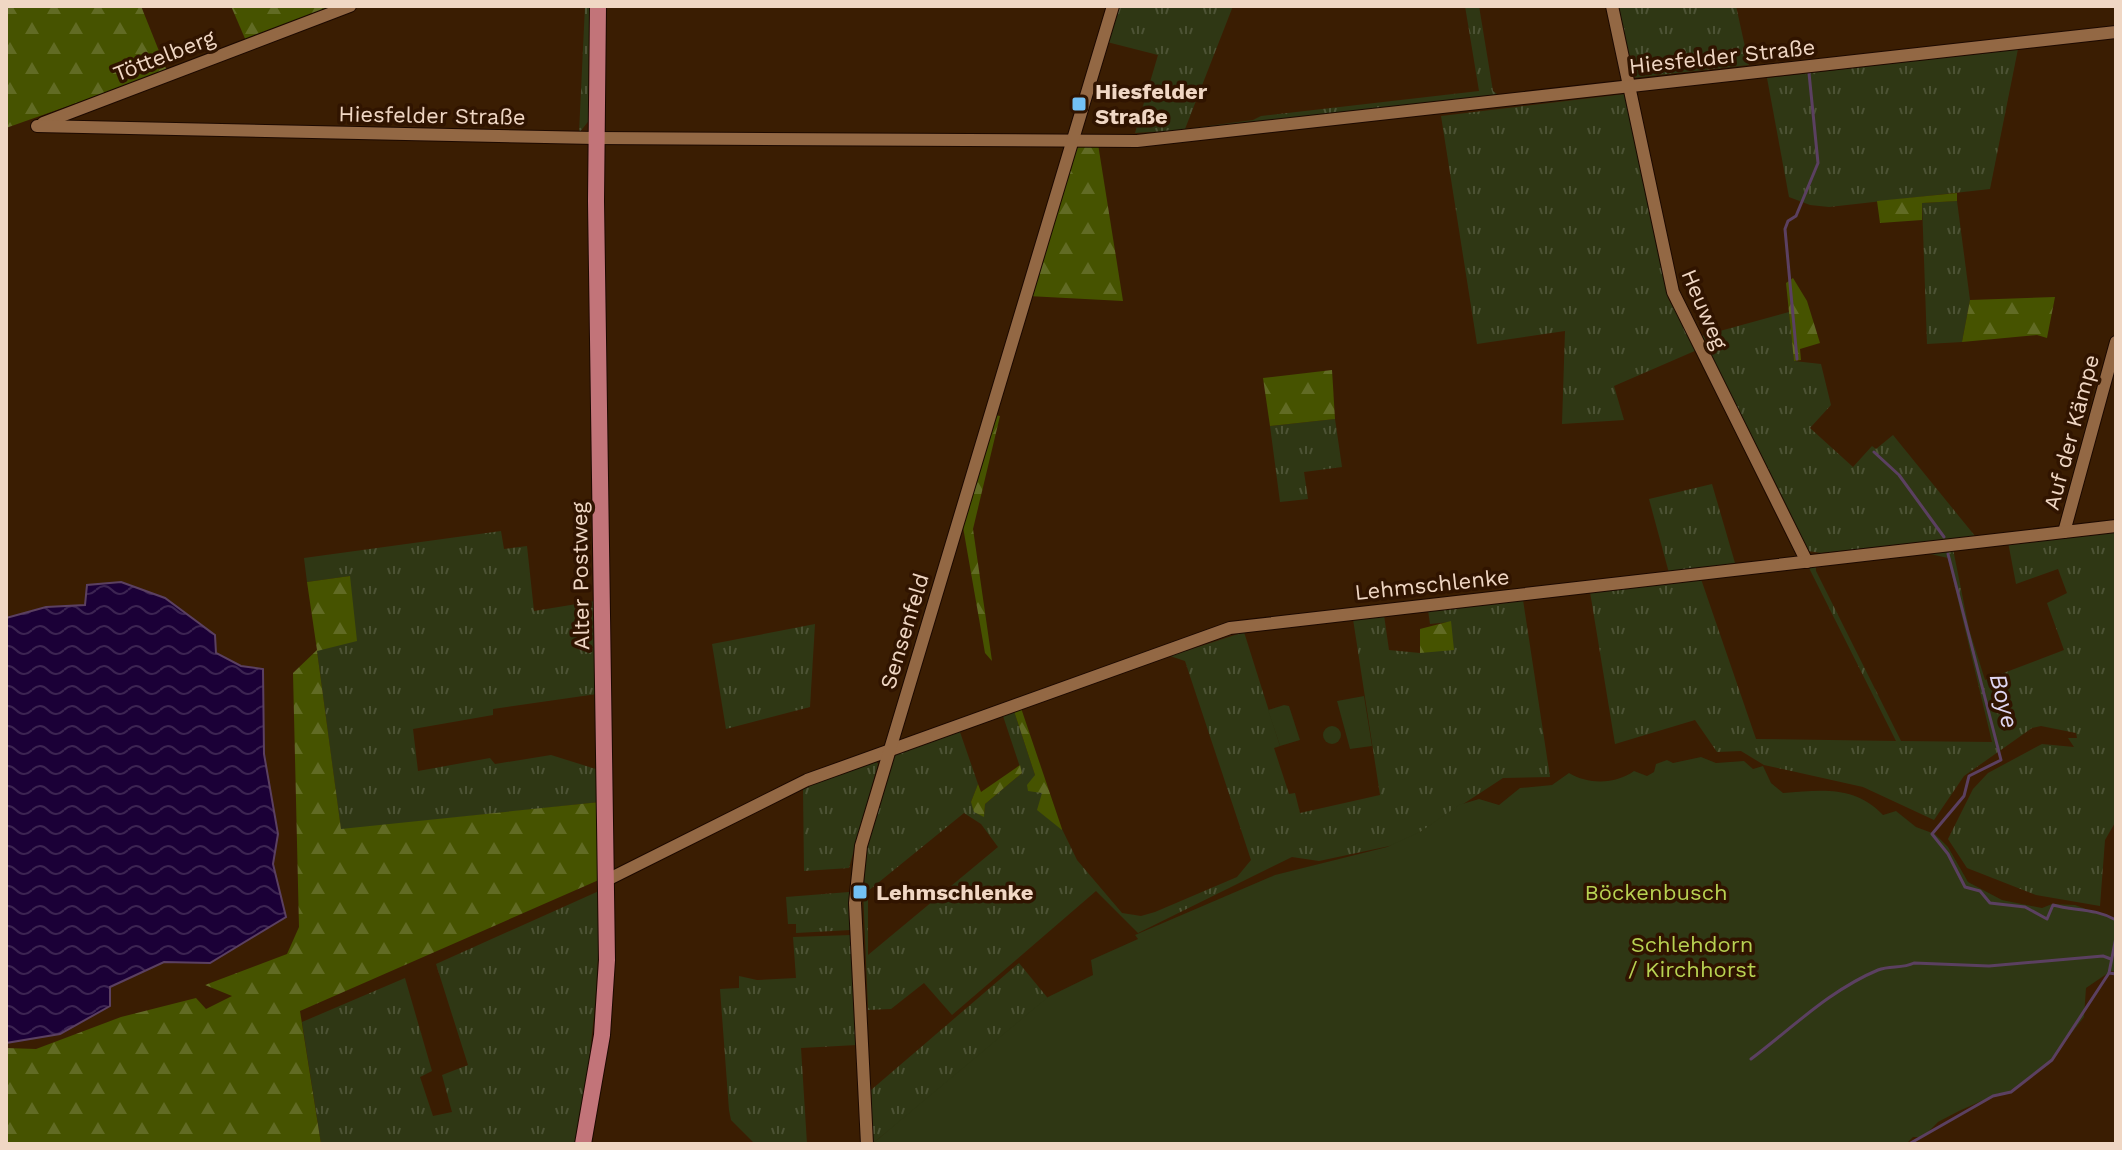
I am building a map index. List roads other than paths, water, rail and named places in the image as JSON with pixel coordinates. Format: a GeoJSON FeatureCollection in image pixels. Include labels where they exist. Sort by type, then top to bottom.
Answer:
{"type":"FeatureCollection","features":[{"type":"Feature","properties":{"kind":"main road","name":"Alter Postweg"},"geometry":{"type":"LineString","coordinates":[[583,1144],[603,1022],[607,880],[595,138],[598,6]]}},
{"type":"Feature","properties":{"kind":"street","name":"Töttelberg"},"geometry":{"type":"LineString","coordinates":[[37,126],[350,6]]}},
{"type":"Feature","properties":{"kind":"street","name":"Sensenfeld"},"geometry":{"type":"LineString","coordinates":[[867,1144],[856,882],[861,846],[1113,6]]}},
{"type":"Feature","properties":{"kind":"street","name":"Heuweg"},"geometry":{"type":"LineString","coordinates":[[1612,6],[1673,292],[1807,562]]}},
{"type":"Feature","properties":{"kind":"street","name":"Hiesfelder Straße"},"geometry":{"type":"LineString","coordinates":[[37,126],[595,138],[1137,141],[2116,32]]}},
{"type":"Feature","properties":{"kind":"street","name":"Auf der Kämpe"},"geometry":{"type":"LineString","coordinates":[[2064,532],[2116,342]]}},
{"type":"Feature","properties":{"kind":"street","name":"Lehmschlenke"},"geometry":{"type":"LineString","coordinates":[[607,880],[794,786],[1230,628],[2116,526]]}},
{"type":"Feature","properties":{"kind":"water"},"geometry":{"type":"Polygon","coordinates":[[[121,582],[165,598],[215,635],[216,653],[241,666],[263,669],[264,754],[278,834],[273,864],[286,917],[210,963],[164,962],[110,987],[110,1006],[60,1034],[6,1043],[6,618],[46,607],[85,605],[87,585],[121,582]]]}},
{"type":"Feature","properties":{"kind":"waterway","name":"Boye"},"geometry":{"type":"LineString","coordinates":[[1797,359],[1785,229],[1788,221],[1796,216],[1818,163],[1809,73]]}},
{"type":"Feature","properties":{"kind":"waterway","name":"Boye"},"geometry":{"type":"LineString","coordinates":[[1874,452],[1899,475],[1944,537]]}},
{"type":"Feature","properties":{"kind":"waterway","name":"Boye"},"geometry":{"type":"LineString","coordinates":[[1948,554],[2001,760],[1969,776],[1964,796],[1932,834],[1948,854],[1965,887],[1980,891],[1990,903],[2025,907],[2047,919],[2053,905],[2116,920]]}},
{"type":"Feature","properties":{"kind":"waterway","name":"Boye"},"geometry":{"type":"LineString","coordinates":[[2116,937],[2109,973],[2116,974]]}},
{"type":"Feature","properties":{"kind":"waterway"},"geometry":{"type":"LineString","coordinates":[[1751,1059],[1844,988],[1882,969],[1914,963],[1989,966],[2103,956],[2111,959]]}},
{"type":"Feature","properties":{"kind":"waterway"},"geometry":{"type":"LineString","coordinates":[[1909,1144],[1993,1096],[2011,1092],[2052,1060],[2109,973]]}},
{"type":"Feature","properties":{"kind":"place","name":"Hiesfelder Straße"},"geometry":{"type":"Point","coordinates":[1079,104]}},
{"type":"Feature","properties":{"kind":"place","name":"Lehmschlenke"},"geometry":{"type":"Point","coordinates":[860,892]}},
{"type":"Feature","properties":{"kind":"park label","name":"Böckenbusch"},"geometry":{"type":"Point","coordinates":[1656,892]}},
{"type":"Feature","properties":{"kind":"park label","name":"Schlehdorn / Kirchhorst"},"geometry":{"type":"Point","coordinates":[1692,956]}}]}
